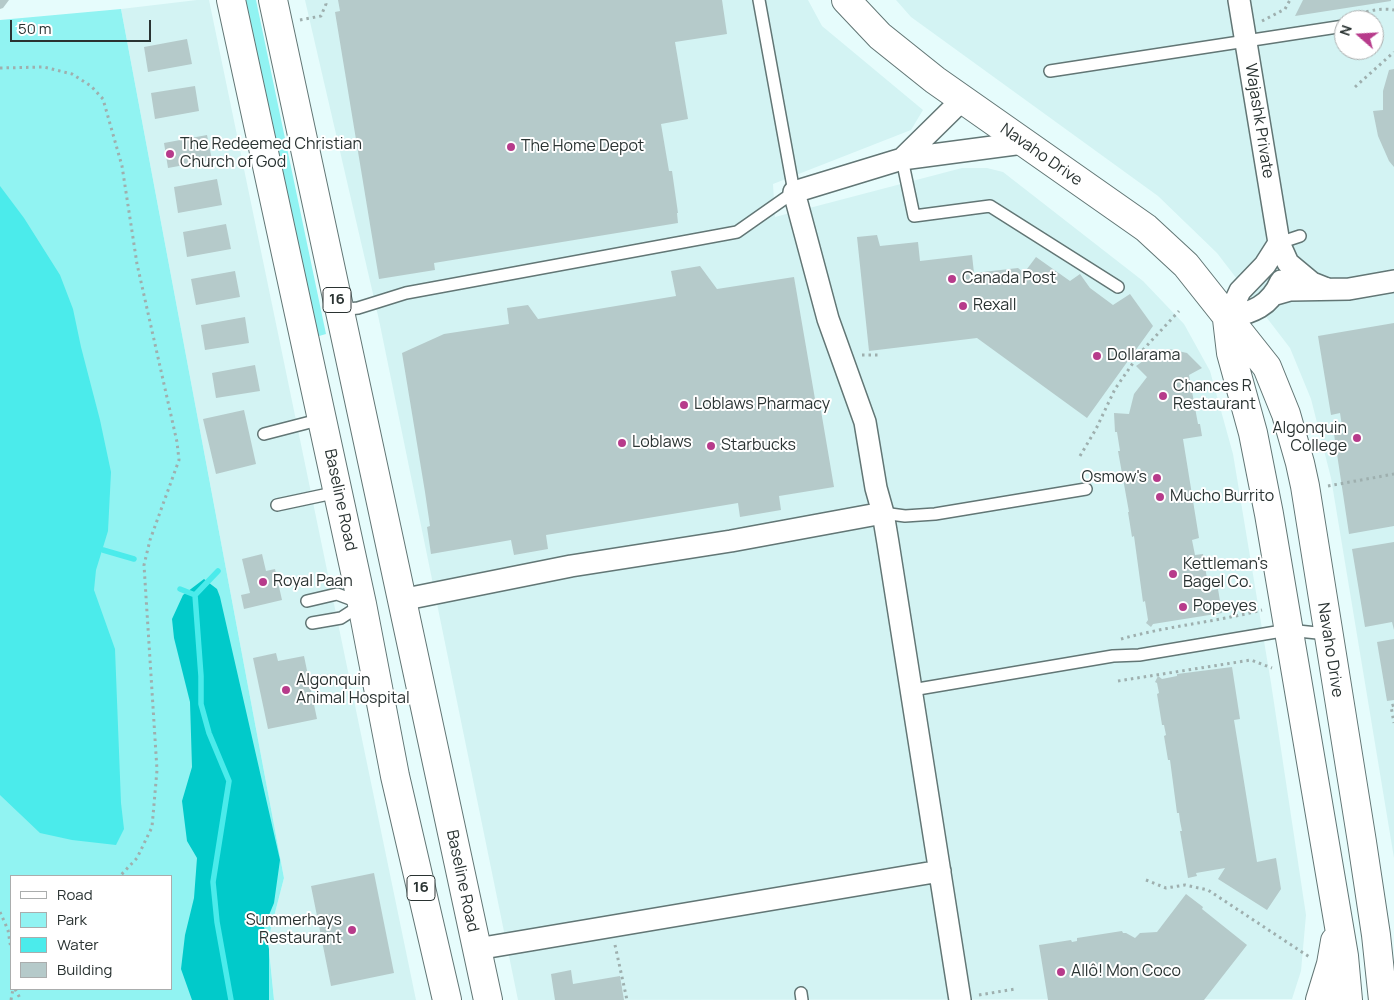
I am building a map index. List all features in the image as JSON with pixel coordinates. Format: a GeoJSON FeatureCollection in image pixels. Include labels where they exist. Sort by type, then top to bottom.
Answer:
{"type":"FeatureCollection","features":[{"type":"Feature","properties":{"kind":"main road","name":"Baseline Road"},"geometry":{"type":"LineString","coordinates":[[231,0],[362,604],[395,776],[447,1000]]}},
{"type":"Feature","properties":{"kind":"main road","name":"Baseline Road"},"geometry":{"type":"LineString","coordinates":[[273,0],[488,1000]]}},
{"type":"Feature","properties":{"kind":"main road","name":"Navaho Drive"},"geometry":{"type":"LineString","coordinates":[[846,0],[880,36],[963,100],[1146,228],[1186,265],[1266,367],[1286,414],[1300,463],[1376,935],[1383,1000]]}},
{"type":"Feature","properties":{"kind":"main road"},"geometry":{"type":"LineString","coordinates":[[1227,319],[1231,353],[1253,433],[1338,918],[1348,1000]]}},
{"type":"Feature","properties":{"kind":"main road"},"geometry":{"type":"LineString","coordinates":[[362,604],[401,600]]}},
{"type":"Feature","properties":{"kind":"main road"},"geometry":{"type":"LineString","coordinates":[[1320,1000],[1331,964],[1338,918]]}},
{"type":"Feature","properties":{"kind":"main road"},"geometry":{"type":"LineString","coordinates":[[1376,935],[1381,947],[1394,962]]}},
{"type":"Feature","properties":{"kind":"street","name":"Wajashk Private"},"geometry":{"type":"LineString","coordinates":[[1239,0],[1279,243],[1288,263]]}},
{"type":"Feature","properties":{"kind":"street"},"geometry":{"type":"LineString","coordinates":[[902,159],[963,100]]}},
{"type":"Feature","properties":{"kind":"street"},"geometry":{"type":"LineString","coordinates":[[960,999],[884,513],[876,488],[865,422],[828,319],[794,192],[902,159],[1023,143]]}},
{"type":"Feature","properties":{"kind":"street"},"geometry":{"type":"LineString","coordinates":[[1227,319],[1240,291],[1265,265],[1279,243]]}},
{"type":"Feature","properties":{"kind":"street"},"geometry":{"type":"LineString","coordinates":[[1276,294],[1288,263],[1312,283],[1327,289]]}},
{"type":"Feature","properties":{"kind":"street"},"geometry":{"type":"LineString","coordinates":[[1227,319],[1256,310],[1276,294],[1290,290],[1349,289],[1394,281]]}},
{"type":"Feature","properties":{"kind":"street"},"geometry":{"type":"LineString","coordinates":[[401,600],[571,566],[731,541],[884,513]]}},
{"type":"Feature","properties":{"kind":"street"},"geometry":{"type":"LineString","coordinates":[[477,949],[940,870]]}},
{"type":"Feature","properties":{"kind":"lane"},"geometry":{"type":"LineString","coordinates":[[339,310],[358,308],[406,293],[737,232],[794,192],[759,0]]}},
{"type":"Feature","properties":{"kind":"lane"},"geometry":{"type":"LineString","coordinates":[[1050,71],[1334,28]]}},
{"type":"Feature","properties":{"kind":"lane"},"geometry":{"type":"LineString","coordinates":[[902,159],[914,216],[990,206],[1118,286]]}},
{"type":"Feature","properties":{"kind":"lane"},"geometry":{"type":"LineString","coordinates":[[1279,243],[1300,236]]}},
{"type":"Feature","properties":{"kind":"lane"},"geometry":{"type":"LineString","coordinates":[[264,434],[322,419]]}},
{"type":"Feature","properties":{"kind":"lane"},"geometry":{"type":"LineString","coordinates":[[884,513],[905,516],[935,514],[1086,490]]}},
{"type":"Feature","properties":{"kind":"lane"},"geometry":{"type":"LineString","coordinates":[[277,505],[338,492]]}},
{"type":"Feature","properties":{"kind":"lane"},"geometry":{"type":"LineString","coordinates":[[307,601],[337,594],[362,604]]}},
{"type":"Feature","properties":{"kind":"lane"},"geometry":{"type":"LineString","coordinates":[[312,623],[341,618],[362,604]]}},
{"type":"Feature","properties":{"kind":"lane"},"geometry":{"type":"LineString","coordinates":[[912,690],[1113,656],[1139,656],[1288,630],[1327,634]]}},
{"type":"Feature","properties":{"kind":"path"},"geometry":{"type":"LineString","coordinates":[[297,21],[321,16],[326,4],[325,0]]}},
{"type":"Feature","properties":{"kind":"path"},"geometry":{"type":"LineString","coordinates":[[1261,21],[1285,9],[1290,0]]}},
{"type":"Feature","properties":{"kind":"path"},"geometry":{"type":"LineString","coordinates":[[1381,10],[1394,10]]}},
{"type":"Feature","properties":{"kind":"path"},"geometry":{"type":"LineString","coordinates":[[1355,86],[1394,52]]}},
{"type":"Feature","properties":{"kind":"path"},"geometry":{"type":"LineString","coordinates":[[0,68],[44,67],[72,74],[91,86],[103,100],[122,166],[137,264],[177,442],[179,460],[171,487],[150,540],[144,565],[157,770],[152,827],[137,858],[121,875]]}},
{"type":"Feature","properties":{"kind":"path"},"geometry":{"type":"LineString","coordinates":[[1080,456],[1096,429],[1115,389],[1140,354],[1179,311]]}},
{"type":"Feature","properties":{"kind":"path"},"geometry":{"type":"LineString","coordinates":[[861,355],[878,355]]}},
{"type":"Feature","properties":{"kind":"path"},"geometry":{"type":"LineString","coordinates":[[1327,486],[1394,474]]}},
{"type":"Feature","properties":{"kind":"path"},"geometry":{"type":"LineString","coordinates":[[1118,640],[1140,634],[1234,618],[1266,609]]}},
{"type":"Feature","properties":{"kind":"path"},"geometry":{"type":"LineString","coordinates":[[1118,681],[1251,660],[1274,669]]}},
{"type":"Feature","properties":{"kind":"path"},"geometry":{"type":"LineString","coordinates":[[1394,706],[1391,706],[1394,724]]}},
{"type":"Feature","properties":{"kind":"path"},"geometry":{"type":"LineString","coordinates":[[1146,880],[1166,888],[1185,886],[1208,890],[1316,961]]}},
{"type":"Feature","properties":{"kind":"path"},"geometry":{"type":"LineString","coordinates":[[0,912],[8,930],[10,942]]}},
{"type":"Feature","properties":{"kind":"path"},"geometry":{"type":"LineString","coordinates":[[614,940],[627,1000]]}},
{"type":"Feature","properties":{"kind":"path"},"geometry":{"type":"LineString","coordinates":[[960,999],[1015,989]]}},
{"type":"Feature","properties":{"kind":"shaded area"},"geometry":{"type":"Polygon","coordinates":[[[209,0],[416,1000],[274,1000],[268,940],[284,878],[121,9],[209,0]]]}},
{"type":"Feature","properties":{"kind":"shaded area"},"geometry":{"type":"Polygon","coordinates":[[[305,0],[808,0],[822,26],[923,110],[911,130],[773,184],[775,217],[962,168],[987,168],[1003,172],[1143,281],[1184,324],[1210,371],[1233,454],[1271,683],[1306,915],[1301,971],[1292,999],[518,1000],[379,320],[305,0]]]}},
{"type":"Feature","properties":{"kind":"shaded area","name":"Algonquin College"},"geometry":{"type":"Polygon","coordinates":[[[896,0],[1394,0],[1394,858],[1331,478],[1311,399],[1290,348],[1217,253],[1158,196],[911,17],[896,0]]]}},
{"type":"Feature","properties":{"kind":"shaded area"},"geometry":{"type":"Polygon","coordinates":[[[204,579],[217,589],[220,597],[280,860],[274,903],[264,927],[269,949],[269,1000],[192,1000],[181,969],[185,935],[194,898],[197,858],[187,841],[182,801],[192,767],[190,702],[174,638],[172,619],[183,595],[204,579]]]}},
{"type":"Feature","properties":{"kind":"green space"},"geometry":{"type":"Polygon","coordinates":[[[243,0],[256,0],[326,334],[319,336],[309,312],[243,0]]]}},
{"type":"Feature","properties":{"kind":"green space"},"geometry":{"type":"Polygon","coordinates":[[[121,9],[284,878],[268,940],[274,1000],[0,1000],[0,20],[121,9]]]}},
{"type":"Feature","properties":{"kind":"water"},"geometry":{"type":"Polygon","coordinates":[[[0,186],[24,218],[60,275],[73,309],[111,472],[108,531],[96,570],[94,590],[115,649],[121,803],[124,829],[116,845],[72,840],[40,833],[0,795],[0,186]]]}},
{"type":"Feature","properties":{"kind":"building"},"geometry":{"type":"Polygon","coordinates":[[[0,0],[9,0],[0,9],[0,0]]]}},
{"type":"Feature","properties":{"kind":"building","name":"The Home Depot"},"geometry":{"type":"Polygon","coordinates":[[[338,0],[722,0],[727,34],[675,42],[688,119],[661,124],[669,171],[672,171],[678,223],[434,263],[435,270],[379,279],[335,12],[340,11],[338,0]]]}},
{"type":"Feature","properties":{"kind":"building"},"geometry":{"type":"Polygon","coordinates":[[[1303,0],[1391,0],[1391,1],[1295,16],[1303,0]]]}},
{"type":"Feature","properties":{"kind":"building"},"geometry":{"type":"Polygon","coordinates":[[[187,39],[192,64],[148,72],[144,47],[187,39]]]}},
{"type":"Feature","properties":{"kind":"building"},"geometry":{"type":"Polygon","coordinates":[[[1394,69],[1394,167],[1389,161],[1378,136],[1373,111],[1383,110],[1383,91],[1389,70],[1394,69]]]}},
{"type":"Feature","properties":{"kind":"building"},"geometry":{"type":"Polygon","coordinates":[[[195,86],[199,111],[155,119],[151,93],[195,86]]]}},
{"type":"Feature","properties":{"kind":"building"},"geometry":{"type":"Polygon","coordinates":[[[207,135],[212,160],[168,168],[164,143],[207,135]]]}},
{"type":"Feature","properties":{"kind":"building"},"geometry":{"type":"Polygon","coordinates":[[[217,179],[222,205],[178,213],[174,187],[217,179]]]}},
{"type":"Feature","properties":{"kind":"building"},"geometry":{"type":"Polygon","coordinates":[[[226,224],[231,249],[187,257],[183,232],[226,224]]]}},
{"type":"Feature","properties":{"kind":"building"},"geometry":{"type":"Polygon","coordinates":[[[877,235],[880,246],[918,242],[920,261],[972,255],[974,273],[1018,268],[1024,273],[1036,257],[1070,281],[1080,274],[1090,288],[1113,305],[1130,294],[1153,326],[1087,418],[977,338],[869,351],[857,237],[877,235]]]}},
{"type":"Feature","properties":{"kind":"building","name":"Loblaws"},"geometry":{"type":"Polygon","coordinates":[[[700,266],[717,289],[794,277],[815,399],[819,399],[834,487],[779,496],[781,510],[740,517],[738,503],[546,535],[548,549],[514,555],[511,540],[431,554],[427,527],[430,526],[402,353],[444,334],[509,324],[507,308],[528,305],[538,319],[676,296],[671,271],[700,266]]]}},
{"type":"Feature","properties":{"kind":"building"},"geometry":{"type":"Polygon","coordinates":[[[235,271],[240,297],[196,305],[191,279],[235,271]]]}},
{"type":"Feature","properties":{"kind":"building"},"geometry":{"type":"Polygon","coordinates":[[[245,317],[249,343],[205,350],[201,325],[245,317]]]}},
{"type":"Feature","properties":{"kind":"building"},"geometry":{"type":"Polygon","coordinates":[[[1394,323],[1394,526],[1349,534],[1334,434],[1343,433],[1340,413],[1331,415],[1318,336],[1394,323]]]}},
{"type":"Feature","properties":{"kind":"building"},"geometry":{"type":"Polygon","coordinates":[[[1169,349],[1187,353],[1202,368],[1189,375],[1202,436],[1183,439],[1199,538],[1192,540],[1195,555],[1203,554],[1209,591],[1218,589],[1222,613],[1153,624],[1151,627],[1146,623],[1148,620],[1145,601],[1143,602],[1134,536],[1132,537],[1118,451],[1120,451],[1117,432],[1115,432],[1114,413],[1129,414],[1134,394],[1147,377],[1136,366],[1150,356],[1169,349]]]}},
{"type":"Feature","properties":{"kind":"building"},"geometry":{"type":"Polygon","coordinates":[[[255,365],[260,391],[216,398],[212,373],[255,365]]]}},
{"type":"Feature","properties":{"kind":"building"},"geometry":{"type":"Polygon","coordinates":[[[244,410],[256,464],[216,474],[203,419],[244,410]]]}},
{"type":"Feature","properties":{"kind":"building"},"geometry":{"type":"Polygon","coordinates":[[[1394,542],[1394,630],[1392,622],[1365,627],[1352,549],[1394,542]]]}},
{"type":"Feature","properties":{"kind":"building","name":"Royal Paan"},"geometry":{"type":"Polygon","coordinates":[[[262,554],[266,571],[275,569],[282,600],[244,609],[241,595],[250,593],[242,559],[262,554]]]}},
{"type":"Feature","properties":{"kind":"building"},"geometry":{"type":"Polygon","coordinates":[[[1394,639],[1394,700],[1387,701],[1377,642],[1394,639]]]}},
{"type":"Feature","properties":{"kind":"building","name":"Algonquin Animal Hospital"},"geometry":{"type":"Polygon","coordinates":[[[276,653],[278,661],[304,656],[317,719],[268,729],[253,658],[276,653]]]}},
{"type":"Feature","properties":{"kind":"building"},"geometry":{"type":"Polygon","coordinates":[[[1232,667],[1240,719],[1234,720],[1257,862],[1276,858],[1281,889],[1267,910],[1218,879],[1225,868],[1196,873],[1197,876],[1188,878],[1179,813],[1177,813],[1170,760],[1168,760],[1164,736],[1166,735],[1164,725],[1162,725],[1157,694],[1159,693],[1157,683],[1155,682],[1158,676],[1162,679],[1177,676],[1177,674],[1232,667]]]}},
{"type":"Feature","properties":{"kind":"building","name":"Summerhays Restaurant"},"geometry":{"type":"Polygon","coordinates":[[[374,873],[394,973],[331,986],[311,886],[374,873]]]}},
{"type":"Feature","properties":{"kind":"building"},"geometry":{"type":"Polygon","coordinates":[[[1186,894],[1247,945],[1204,1000],[1048,1000],[1039,945],[1071,940],[1072,942],[1077,941],[1077,938],[1122,931],[1135,938],[1140,933],[1157,932],[1186,894]]]}},
{"type":"Feature","properties":{"kind":"building"},"geometry":{"type":"Polygon","coordinates":[[[571,970],[573,984],[620,976],[624,1000],[555,1000],[551,974],[571,970]]]}},
{"type":"Feature","properties":{"kind":"waterway"},"geometry":{"type":"LineString","coordinates":[[103,550],[134,559]]}},
{"type":"Feature","properties":{"kind":"waterway"},"geometry":{"type":"LineString","coordinates":[[218,571],[195,595],[201,676],[201,704],[209,733],[229,781],[213,882],[217,922],[231,1000]]}},
{"type":"Feature","properties":{"kind":"waterway"},"geometry":{"type":"LineString","coordinates":[[180,589],[195,595]]}},
{"type":"Feature","properties":{"kind":"place","name":"The Home Depot"},"geometry":{"type":"Point","coordinates":[511,147]}},
{"type":"Feature","properties":{"kind":"place","name":"The Redeemed Christian Church of God"},"geometry":{"type":"Point","coordinates":[170,154]}},
{"type":"Feature","properties":{"kind":"place","name":"Canada Post"},"geometry":{"type":"Point","coordinates":[952,279]}},
{"type":"Feature","properties":{"kind":"place","name":"Rexall"},"geometry":{"type":"Point","coordinates":[963,306]}},
{"type":"Feature","properties":{"kind":"place","name":"Dollarama"},"geometry":{"type":"Point","coordinates":[1097,356]}},
{"type":"Feature","properties":{"kind":"place","name":"Chances R Restaurant"},"geometry":{"type":"Point","coordinates":[1163,396]}},
{"type":"Feature","properties":{"kind":"place","name":"Loblaws Pharmacy"},"geometry":{"type":"Point","coordinates":[684,405]}},
{"type":"Feature","properties":{"kind":"place","name":"Algonquin College"},"geometry":{"type":"Point","coordinates":[1357,438]}},
{"type":"Feature","properties":{"kind":"place","name":"Loblaws"},"geometry":{"type":"Point","coordinates":[622,443]}},
{"type":"Feature","properties":{"kind":"place","name":"Starbucks"},"geometry":{"type":"Point","coordinates":[711,446]}},
{"type":"Feature","properties":{"kind":"place","name":"Osmow's"},"geometry":{"type":"Point","coordinates":[1157,478]}},
{"type":"Feature","properties":{"kind":"place","name":"Mucho Burrito"},"geometry":{"type":"Point","coordinates":[1160,497]}},
{"type":"Feature","properties":{"kind":"place","name":"Kettleman's Bagel Co."},"geometry":{"type":"Point","coordinates":[1173,574]}},
{"type":"Feature","properties":{"kind":"place","name":"Royal Paan"},"geometry":{"type":"Point","coordinates":[263,582]}},
{"type":"Feature","properties":{"kind":"place","name":"Popeyes"},"geometry":{"type":"Point","coordinates":[1183,607]}},
{"type":"Feature","properties":{"kind":"place","name":"Algonquin Animal Hospital"},"geometry":{"type":"Point","coordinates":[286,690]}},
{"type":"Feature","properties":{"kind":"place","name":"Summerhays Restaurant"},"geometry":{"type":"Point","coordinates":[352,930]}},
{"type":"Feature","properties":{"kind":"place","name":"Allô! Mon Coco"},"geometry":{"type":"Point","coordinates":[1061,972]}}]}
